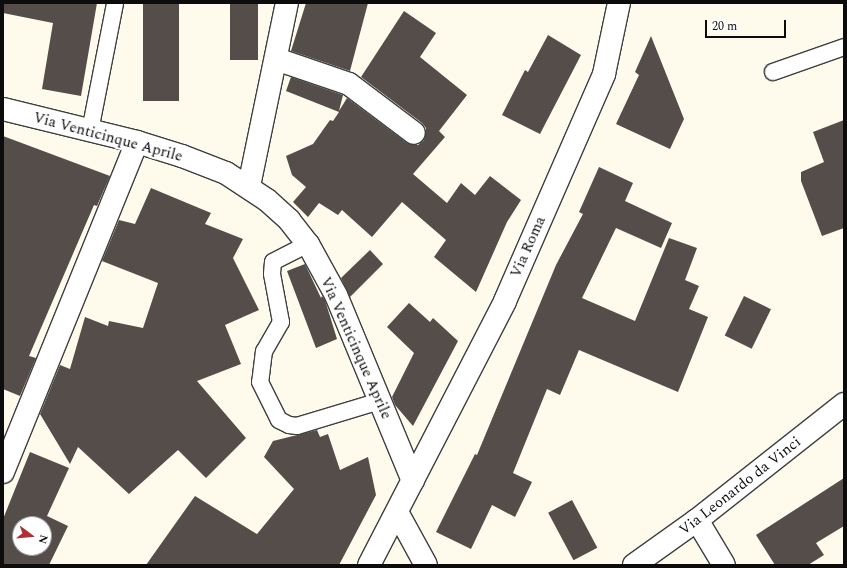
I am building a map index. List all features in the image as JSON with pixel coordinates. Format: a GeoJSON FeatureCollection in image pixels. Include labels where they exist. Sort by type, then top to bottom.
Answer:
{"type":"FeatureCollection","features":[{"type":"Feature","properties":{"kind":"street"},"geometry":{"type":"LineString","coordinates":[[249,186],[287,3]]}},
{"type":"Feature","properties":{"kind":"street","name":"Via Roma"},"geometry":{"type":"LineString","coordinates":[[369,565],[505,301],[604,74],[619,3]]}},
{"type":"Feature","properties":{"kind":"street"},"geometry":{"type":"LineString","coordinates":[[276,59],[349,84],[414,133]]}},
{"type":"Feature","properties":{"kind":"street","name":"Via Venticinque Aprile"},"geometry":{"type":"LineString","coordinates":[[3,109],[137,142],[218,170],[249,186],[289,220],[308,244],[336,295],[413,481]]}},
{"type":"Feature","properties":{"kind":"street"},"geometry":{"type":"LineString","coordinates":[[3,472],[137,142]]}},
{"type":"Feature","properties":{"kind":"street","name":"Via Leonardo da Vinci"},"geometry":{"type":"LineString","coordinates":[[634,565],[697,520],[844,404]]}},
{"type":"Feature","properties":{"kind":"street"},"geometry":{"type":"LineString","coordinates":[[397,512],[426,565]]}},
{"type":"Feature","properties":{"kind":"street"},"geometry":{"type":"LineString","coordinates":[[697,520],[724,565]]}},
{"type":"Feature","properties":{"kind":"lane"},"geometry":{"type":"LineString","coordinates":[[90,131],[115,3]]}},
{"type":"Feature","properties":{"kind":"lane"},"geometry":{"type":"LineString","coordinates":[[773,72],[844,47]]}},
{"type":"Feature","properties":{"kind":"lane"},"geometry":{"type":"LineString","coordinates":[[308,244],[273,262],[272,274],[281,322],[264,351],[260,382],[279,420],[289,426],[297,426],[380,401]]}},
{"type":"Feature","properties":{"kind":"building"},"geometry":{"type":"Polygon","coordinates":[[[3,3],[97,3],[81,96],[42,89],[53,23],[3,13],[3,3]]]}},
{"type":"Feature","properties":{"kind":"building"},"geometry":{"type":"Polygon","coordinates":[[[143,3],[179,3],[179,101],[143,101],[143,3]]]}},
{"type":"Feature","properties":{"kind":"building"},"geometry":{"type":"Polygon","coordinates":[[[230,3],[258,3],[258,60],[230,60],[230,3]]]}},
{"type":"Feature","properties":{"kind":"building"},"geometry":{"type":"Polygon","coordinates":[[[306,3],[368,3],[350,71],[291,51],[306,3]]]}},
{"type":"Feature","properties":{"kind":"building"},"geometry":{"type":"Polygon","coordinates":[[[404,11],[436,33],[420,57],[467,95],[439,131],[445,137],[413,174],[447,203],[461,183],[475,195],[490,176],[521,200],[507,222],[476,292],[434,257],[446,240],[402,202],[372,237],[342,210],[338,215],[319,203],[308,217],[293,202],[306,187],[292,175],[286,156],[313,144],[330,120],[333,121],[339,112],[286,91],[291,77],[343,95],[339,111],[347,98],[407,143],[418,145],[424,140],[426,128],[422,123],[361,77],[404,11]]]}},
{"type":"Feature","properties":{"kind":"building"},"geometry":{"type":"Polygon","coordinates":[[[548,35],[581,55],[540,134],[502,115],[525,70],[528,72],[548,35]]]}},
{"type":"Feature","properties":{"kind":"building"},"geometry":{"type":"Polygon","coordinates":[[[651,36],[684,119],[670,149],[616,124],[639,75],[635,72],[651,36]]]}},
{"type":"Feature","properties":{"kind":"building"},"geometry":{"type":"Polygon","coordinates":[[[844,120],[844,228],[822,236],[801,181],[801,172],[824,162],[813,132],[844,120]]]}},
{"type":"Feature","properties":{"kind":"building"},"geometry":{"type":"Polygon","coordinates":[[[3,136],[110,176],[97,206],[94,205],[29,356],[36,358],[20,396],[3,389],[3,136]]]}},
{"type":"Feature","properties":{"kind":"building"},"geometry":{"type":"Polygon","coordinates":[[[599,167],[633,183],[625,201],[672,223],[661,248],[616,228],[582,298],[635,321],[669,238],[697,248],[685,280],[699,286],[689,309],[708,317],[678,392],[579,350],[560,395],[547,389],[513,473],[532,482],[515,517],[492,505],[471,549],[436,532],[475,454],[477,455],[556,265],[583,214],[579,212],[599,167]]]}},
{"type":"Feature","properties":{"kind":"building"},"geometry":{"type":"Polygon","coordinates":[[[151,188],[211,213],[205,224],[243,239],[233,258],[259,310],[225,325],[241,364],[197,381],[246,438],[206,478],[178,450],[129,494],[78,447],[70,464],[40,414],[60,365],[70,369],[85,317],[108,326],[109,321],[143,328],[158,283],[102,261],[119,220],[135,224],[151,188]]]}},
{"type":"Feature","properties":{"kind":"building"},"geometry":{"type":"Polygon","coordinates":[[[370,250],[383,264],[350,297],[341,278],[370,250]]]}},
{"type":"Feature","properties":{"kind":"building"},"geometry":{"type":"Polygon","coordinates":[[[305,264],[321,298],[322,296],[325,300],[337,339],[316,348],[287,271],[305,264]]]}},
{"type":"Feature","properties":{"kind":"building"},"geometry":{"type":"Polygon","coordinates":[[[744,296],[771,309],[752,349],[725,336],[744,296]]]}},
{"type":"Feature","properties":{"kind":"building"},"geometry":{"type":"Polygon","coordinates":[[[409,303],[430,322],[433,318],[458,341],[413,426],[395,405],[392,397],[414,353],[387,327],[409,303]]]}},
{"type":"Feature","properties":{"kind":"building"},"geometry":{"type":"Polygon","coordinates":[[[317,430],[320,437],[328,434],[340,470],[368,457],[376,495],[339,565],[146,565],[195,496],[257,534],[294,489],[264,457],[273,441],[317,430]]]}},
{"type":"Feature","properties":{"kind":"building"},"geometry":{"type":"Polygon","coordinates":[[[30,452],[69,468],[47,516],[12,516],[12,556],[52,556],[52,518],[68,526],[49,565],[3,565],[3,519],[30,452]]]}},
{"type":"Feature","properties":{"kind":"building"},"geometry":{"type":"Polygon","coordinates":[[[844,478],[844,526],[816,543],[824,555],[808,565],[775,565],[756,535],[844,478]]]}},
{"type":"Feature","properties":{"kind":"building"},"geometry":{"type":"Polygon","coordinates":[[[572,500],[597,548],[574,560],[548,513],[572,500]]]}}]}
